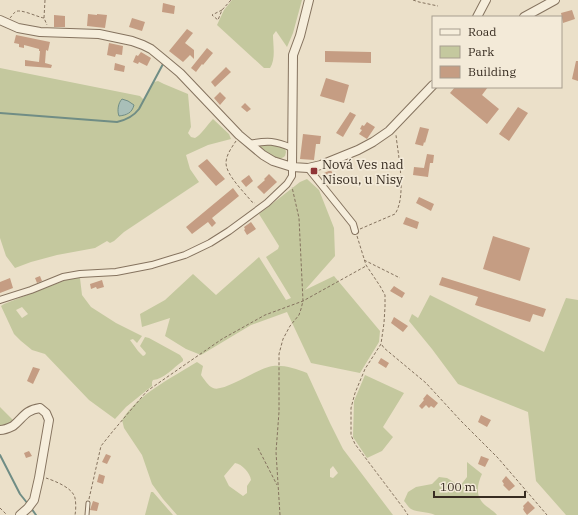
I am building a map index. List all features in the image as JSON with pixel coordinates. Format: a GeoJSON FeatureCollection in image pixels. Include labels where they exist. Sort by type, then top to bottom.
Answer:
{"type":"FeatureCollection","features":[{"type":"Feature","properties":{"kind":"street"},"geometry":{"type":"LineString","coordinates":[[0,300],[31,290],[63,276],[116,272],[152,265],[185,255],[210,243],[229,231],[261,207],[287,184],[292,176],[293,55],[300,36],[309,0]]}},
{"type":"Feature","properties":{"kind":"street"},"geometry":{"type":"LineString","coordinates":[[478,16],[486,0]]}},
{"type":"Feature","properties":{"kind":"street"},"geometry":{"type":"LineString","coordinates":[[526,16],[555,0]]}},
{"type":"Feature","properties":{"kind":"street"},"geometry":{"type":"LineString","coordinates":[[3,22],[18,28],[40,32],[99,34],[132,41],[143,45],[180,73],[239,135],[263,155],[273,161],[292,167],[308,168],[321,165],[358,150],[373,142],[389,131],[432,86]]}},
{"type":"Feature","properties":{"kind":"street"},"geometry":{"type":"LineString","coordinates":[[250,144],[272,141],[292,148]]}},
{"type":"Feature","properties":{"kind":"street"},"geometry":{"type":"LineString","coordinates":[[308,168],[353,224],[355,231]]}},
{"type":"Feature","properties":{"kind":"street"},"geometry":{"type":"LineString","coordinates":[[0,430],[12,427],[32,409],[40,408],[46,412],[49,420],[40,478],[34,500],[20,515]]}},
{"type":"Feature","properties":{"kind":"lane"},"geometry":{"type":"LineString","coordinates":[[87,515],[88,503]]}},
{"type":"Feature","properties":{"kind":"path"},"geometry":{"type":"LineString","coordinates":[[3,22],[17,11],[44,18],[45,0]]}},
{"type":"Feature","properties":{"kind":"path"},"geometry":{"type":"LineString","coordinates":[[222,10],[212,15],[218,20],[222,10],[231,0]]}},
{"type":"Feature","properties":{"kind":"path"},"geometry":{"type":"LineString","coordinates":[[413,0],[438,6]]}},
{"type":"Feature","properties":{"kind":"path"},"geometry":{"type":"LineString","coordinates":[[395,125],[401,175],[401,196],[398,209],[395,214],[355,231],[366,266],[385,295],[385,307],[381,344],[365,369],[351,408],[351,435],[355,444],[408,515]]}},
{"type":"Feature","properties":{"kind":"path"},"geometry":{"type":"LineString","coordinates":[[239,135],[227,158],[226,165],[229,173],[252,202],[261,207]]}},
{"type":"Feature","properties":{"kind":"path"},"geometry":{"type":"LineString","coordinates":[[280,515],[276,452],[279,412],[279,354],[283,339],[290,326],[299,315],[303,301],[299,218],[290,179]]}},
{"type":"Feature","properties":{"kind":"path"},"geometry":{"type":"LineString","coordinates":[[364,260],[400,278]]}},
{"type":"Feature","properties":{"kind":"path"},"geometry":{"type":"LineString","coordinates":[[88,503],[102,446],[147,391],[222,339],[265,314],[303,301],[366,266]]}},
{"type":"Feature","properties":{"kind":"path"},"geometry":{"type":"LineString","coordinates":[[381,344],[426,383],[498,458],[547,515]]}},
{"type":"Feature","properties":{"kind":"path"},"geometry":{"type":"LineString","coordinates":[[258,448],[278,486]]}},
{"type":"Feature","properties":{"kind":"path"},"geometry":{"type":"LineString","coordinates":[[40,478],[53,480],[71,490],[75,497],[76,515]]}},
{"type":"Feature","properties":{"kind":"path"},"geometry":{"type":"LineString","coordinates":[[0,508],[7,515]]}},
{"type":"Feature","properties":{"kind":"green space"},"geometry":{"type":"Polygon","coordinates":[[[232,0],[302,0],[293,33],[287,47],[276,31],[273,35],[274,56],[270,68],[264,68],[217,25],[224,10],[232,0]]]}},
{"type":"Feature","properties":{"kind":"green space"},"geometry":{"type":"Polygon","coordinates":[[[0,68],[140,96],[144,100],[154,82],[158,81],[188,94],[191,127],[188,133],[191,137],[197,137],[213,119],[229,134],[231,139],[208,145],[186,155],[190,169],[199,182],[110,243],[107,241],[95,248],[57,255],[15,268],[6,256],[0,238],[0,68]],[[120,103],[118,112],[119,116],[129,114],[120,103]]]}},
{"type":"Feature","properties":{"kind":"green space"},"geometry":{"type":"Polygon","coordinates":[[[267,144],[285,148],[285,156],[278,159],[274,158],[258,146],[267,144]]]}},
{"type":"Feature","properties":{"kind":"green space"},"geometry":{"type":"Polygon","coordinates":[[[307,179],[319,190],[334,228],[335,256],[305,290],[334,276],[380,331],[379,342],[360,373],[311,363],[287,312],[251,325],[201,355],[186,349],[165,336],[170,318],[142,327],[140,314],[165,300],[193,274],[216,295],[259,257],[286,300],[291,298],[266,257],[278,249],[279,246],[259,214],[300,182],[307,179]]]}},
{"type":"Feature","properties":{"kind":"green space"},"geometry":{"type":"Polygon","coordinates":[[[71,278],[80,278],[82,295],[91,307],[116,323],[142,336],[137,343],[133,339],[130,340],[143,356],[146,353],[140,346],[145,337],[180,355],[183,361],[165,375],[153,380],[152,386],[126,407],[115,419],[89,400],[45,354],[32,350],[14,334],[1,306],[71,278]],[[22,307],[16,310],[22,318],[28,314],[22,307]]]}},
{"type":"Feature","properties":{"kind":"green space"},"geometry":{"type":"Polygon","coordinates":[[[430,295],[544,352],[566,298],[578,300],[578,515],[566,515],[536,481],[528,412],[458,384],[409,321],[412,314],[418,318],[430,295]]]}},
{"type":"Feature","properties":{"kind":"green space"},"geometry":{"type":"Polygon","coordinates":[[[197,362],[203,366],[201,375],[209,386],[218,389],[233,384],[267,367],[286,367],[307,373],[343,449],[393,515],[177,515],[152,484],[142,455],[124,428],[122,420],[137,402],[156,387],[197,362]],[[235,463],[224,476],[229,486],[243,496],[247,493],[247,486],[251,480],[245,469],[235,463]],[[333,466],[330,469],[330,477],[333,478],[338,473],[333,466]]]}},
{"type":"Feature","properties":{"kind":"green space"},"geometry":{"type":"Polygon","coordinates":[[[365,375],[404,393],[383,427],[393,437],[382,451],[367,458],[353,437],[354,401],[365,375]]]}},
{"type":"Feature","properties":{"kind":"green space"},"geometry":{"type":"Polygon","coordinates":[[[0,407],[13,420],[3,427],[0,427],[0,407]]]}},
{"type":"Feature","properties":{"kind":"green space"},"geometry":{"type":"Polygon","coordinates":[[[467,462],[482,474],[478,484],[478,495],[484,504],[497,515],[435,515],[414,510],[404,501],[408,492],[416,487],[432,484],[439,477],[447,478],[460,486],[467,477],[467,462]]]}},
{"type":"Feature","properties":{"kind":"green space"},"geometry":{"type":"Polygon","coordinates":[[[151,492],[153,492],[173,515],[145,515],[151,492]]]}},
{"type":"Feature","properties":{"kind":"water"},"geometry":{"type":"Polygon","coordinates":[[[122,99],[134,105],[129,113],[119,116],[118,107],[122,99]]]}},
{"type":"Feature","properties":{"kind":"building"},"geometry":{"type":"Polygon","coordinates":[[[163,3],[175,6],[174,14],[162,12],[163,3]]]}},
{"type":"Feature","properties":{"kind":"building"},"geometry":{"type":"Polygon","coordinates":[[[572,10],[575,19],[563,23],[561,13],[572,10]]]}},
{"type":"Feature","properties":{"kind":"building"},"geometry":{"type":"Polygon","coordinates":[[[88,14],[107,15],[105,28],[87,26],[88,14]]]}},
{"type":"Feature","properties":{"kind":"building"},"geometry":{"type":"Polygon","coordinates":[[[54,15],[65,16],[65,27],[54,27],[54,15]]]}},
{"type":"Feature","properties":{"kind":"building"},"geometry":{"type":"Polygon","coordinates":[[[132,18],[145,22],[142,31],[129,27],[132,18]]]}},
{"type":"Feature","properties":{"kind":"building"},"geometry":{"type":"Polygon","coordinates":[[[187,29],[193,33],[185,43],[194,50],[194,59],[190,55],[183,62],[169,51],[187,29]]]}},
{"type":"Feature","properties":{"kind":"building"},"geometry":{"type":"Polygon","coordinates":[[[16,35],[50,42],[48,51],[46,50],[45,63],[52,65],[51,68],[25,66],[25,60],[39,62],[40,51],[39,49],[24,45],[24,48],[19,47],[19,44],[14,43],[16,35]]]}},
{"type":"Feature","properties":{"kind":"building"},"geometry":{"type":"Polygon","coordinates":[[[109,43],[123,46],[122,55],[116,54],[115,57],[107,55],[109,43]]]}},
{"type":"Feature","properties":{"kind":"building"},"geometry":{"type":"Polygon","coordinates":[[[207,48],[213,53],[196,72],[191,68],[207,48]]]}},
{"type":"Feature","properties":{"kind":"building"},"geometry":{"type":"Polygon","coordinates":[[[325,51],[371,52],[371,63],[325,62],[325,51]]]}},
{"type":"Feature","properties":{"kind":"building"},"geometry":{"type":"Polygon","coordinates":[[[141,52],[151,58],[147,66],[139,62],[138,64],[133,62],[136,55],[138,56],[141,52]]]}},
{"type":"Feature","properties":{"kind":"building"},"geometry":{"type":"Polygon","coordinates":[[[576,61],[578,61],[578,81],[572,79],[576,61]]]}},
{"type":"Feature","properties":{"kind":"building"},"geometry":{"type":"Polygon","coordinates":[[[115,63],[125,66],[124,72],[114,70],[115,63]]]}},
{"type":"Feature","properties":{"kind":"building"},"geometry":{"type":"Polygon","coordinates":[[[226,67],[231,72],[215,87],[211,82],[226,67]]]}},
{"type":"Feature","properties":{"kind":"building"},"geometry":{"type":"Polygon","coordinates":[[[326,78],[349,85],[344,103],[320,96],[326,78]]]}},
{"type":"Feature","properties":{"kind":"building"},"geometry":{"type":"Polygon","coordinates":[[[454,88],[487,88],[482,95],[499,109],[487,124],[450,93],[454,88]]]}},
{"type":"Feature","properties":{"kind":"building"},"geometry":{"type":"Polygon","coordinates":[[[220,92],[226,98],[220,105],[214,98],[220,92]]]}},
{"type":"Feature","properties":{"kind":"building"},"geometry":{"type":"Polygon","coordinates":[[[245,103],[251,109],[247,112],[241,107],[245,103]]]}},
{"type":"Feature","properties":{"kind":"building"},"geometry":{"type":"Polygon","coordinates":[[[518,107],[528,113],[509,141],[499,134],[518,107]]]}},
{"type":"Feature","properties":{"kind":"building"},"geometry":{"type":"Polygon","coordinates":[[[350,112],[356,115],[343,137],[336,133],[350,112]]]}},
{"type":"Feature","properties":{"kind":"building"},"geometry":{"type":"Polygon","coordinates":[[[367,122],[375,127],[367,139],[359,134],[362,130],[360,129],[362,125],[364,126],[367,122]]]}},
{"type":"Feature","properties":{"kind":"building"},"geometry":{"type":"Polygon","coordinates":[[[420,127],[429,129],[423,146],[415,144],[420,127]]]}},
{"type":"Feature","properties":{"kind":"building"},"geometry":{"type":"Polygon","coordinates":[[[303,134],[321,136],[320,144],[316,144],[314,160],[300,159],[303,134]]]}},
{"type":"Feature","properties":{"kind":"building"},"geometry":{"type":"Polygon","coordinates":[[[427,154],[434,155],[433,163],[430,163],[428,177],[413,175],[414,167],[424,168],[427,154]]]}},
{"type":"Feature","properties":{"kind":"building"},"geometry":{"type":"Polygon","coordinates":[[[207,159],[225,179],[216,186],[198,166],[207,159]]]}},
{"type":"Feature","properties":{"kind":"building"},"geometry":{"type":"Polygon","coordinates":[[[331,170],[334,177],[324,181],[322,178],[325,175],[324,173],[331,170]]]}},
{"type":"Feature","properties":{"kind":"building"},"geometry":{"type":"Polygon","coordinates":[[[269,174],[277,182],[264,194],[257,187],[269,174]]]}},
{"type":"Feature","properties":{"kind":"building"},"geometry":{"type":"Polygon","coordinates":[[[249,175],[253,181],[246,187],[241,181],[249,175]]]}},
{"type":"Feature","properties":{"kind":"building"},"geometry":{"type":"Polygon","coordinates":[[[233,188],[239,196],[212,218],[216,223],[212,227],[208,222],[192,234],[186,227],[233,188]]]}},
{"type":"Feature","properties":{"kind":"building"},"geometry":{"type":"Polygon","coordinates":[[[419,197],[434,204],[431,211],[416,203],[419,197]]]}},
{"type":"Feature","properties":{"kind":"building"},"geometry":{"type":"Polygon","coordinates":[[[406,217],[419,222],[417,229],[403,224],[406,217]]]}},
{"type":"Feature","properties":{"kind":"building"},"geometry":{"type":"Polygon","coordinates":[[[251,222],[256,229],[247,235],[244,227],[251,222]]]}},
{"type":"Feature","properties":{"kind":"building"},"geometry":{"type":"Polygon","coordinates":[[[493,236],[530,248],[520,281],[483,269],[493,236]]]}},
{"type":"Feature","properties":{"kind":"building"},"geometry":{"type":"Polygon","coordinates":[[[40,276],[42,281],[37,283],[35,278],[40,276]]]}},
{"type":"Feature","properties":{"kind":"building"},"geometry":{"type":"Polygon","coordinates":[[[442,277],[546,309],[543,317],[533,314],[530,322],[475,305],[478,297],[439,285],[442,277]]]}},
{"type":"Feature","properties":{"kind":"building"},"geometry":{"type":"Polygon","coordinates":[[[10,278],[13,288],[0,293],[0,282],[10,278]]]}},
{"type":"Feature","properties":{"kind":"building"},"geometry":{"type":"Polygon","coordinates":[[[102,280],[104,287],[97,289],[96,287],[91,289],[90,284],[102,280]]]}},
{"type":"Feature","properties":{"kind":"building"},"geometry":{"type":"Polygon","coordinates":[[[394,286],[405,293],[402,298],[390,291],[394,286]]]}},
{"type":"Feature","properties":{"kind":"building"},"geometry":{"type":"Polygon","coordinates":[[[394,317],[408,326],[403,332],[391,323],[394,317]]]}},
{"type":"Feature","properties":{"kind":"building"},"geometry":{"type":"Polygon","coordinates":[[[381,358],[389,363],[386,368],[378,363],[381,358]]]}},
{"type":"Feature","properties":{"kind":"building"},"geometry":{"type":"Polygon","coordinates":[[[33,367],[40,369],[33,384],[27,381],[33,367]]]}},
{"type":"Feature","properties":{"kind":"building"},"geometry":{"type":"Polygon","coordinates":[[[427,394],[438,403],[434,408],[431,406],[429,408],[426,405],[422,409],[419,406],[427,394]]]}},
{"type":"Feature","properties":{"kind":"building"},"geometry":{"type":"Polygon","coordinates":[[[481,415],[491,420],[487,427],[478,422],[481,415]]]}},
{"type":"Feature","properties":{"kind":"building"},"geometry":{"type":"Polygon","coordinates":[[[29,451],[32,456],[26,458],[24,453],[29,451]]]}},
{"type":"Feature","properties":{"kind":"building"},"geometry":{"type":"Polygon","coordinates":[[[106,454],[111,456],[107,464],[102,462],[106,454]]]}},
{"type":"Feature","properties":{"kind":"building"},"geometry":{"type":"Polygon","coordinates":[[[481,456],[489,459],[485,467],[478,464],[481,456]]]}},
{"type":"Feature","properties":{"kind":"building"},"geometry":{"type":"Polygon","coordinates":[[[99,474],[105,476],[103,484],[97,482],[99,474]]]}},
{"type":"Feature","properties":{"kind":"building"},"geometry":{"type":"Polygon","coordinates":[[[506,476],[515,486],[509,491],[503,485],[504,484],[502,481],[506,476]]]}},
{"type":"Feature","properties":{"kind":"building"},"geometry":{"type":"Polygon","coordinates":[[[93,501],[99,503],[97,511],[90,510],[93,501]]]}},
{"type":"Feature","properties":{"kind":"building"},"geometry":{"type":"Polygon","coordinates":[[[528,501],[535,508],[527,515],[523,509],[523,506],[528,501]]]}},
{"type":"Feature","properties":{"kind":"waterway"},"geometry":{"type":"LineString","coordinates":[[0,113],[117,122],[126,119],[137,112],[163,64]]}},
{"type":"Feature","properties":{"kind":"waterway"},"geometry":{"type":"LineString","coordinates":[[0,455],[20,494],[28,504]]}},
{"type":"Feature","properties":{"kind":"waterway"},"geometry":{"type":"LineString","coordinates":[[31,508],[36,515]]}},
{"type":"Feature","properties":{"kind":"place","name":"Nová Ves nad Nisou, u Nisy"},"geometry":{"type":"Point","coordinates":[314,171]}}]}
